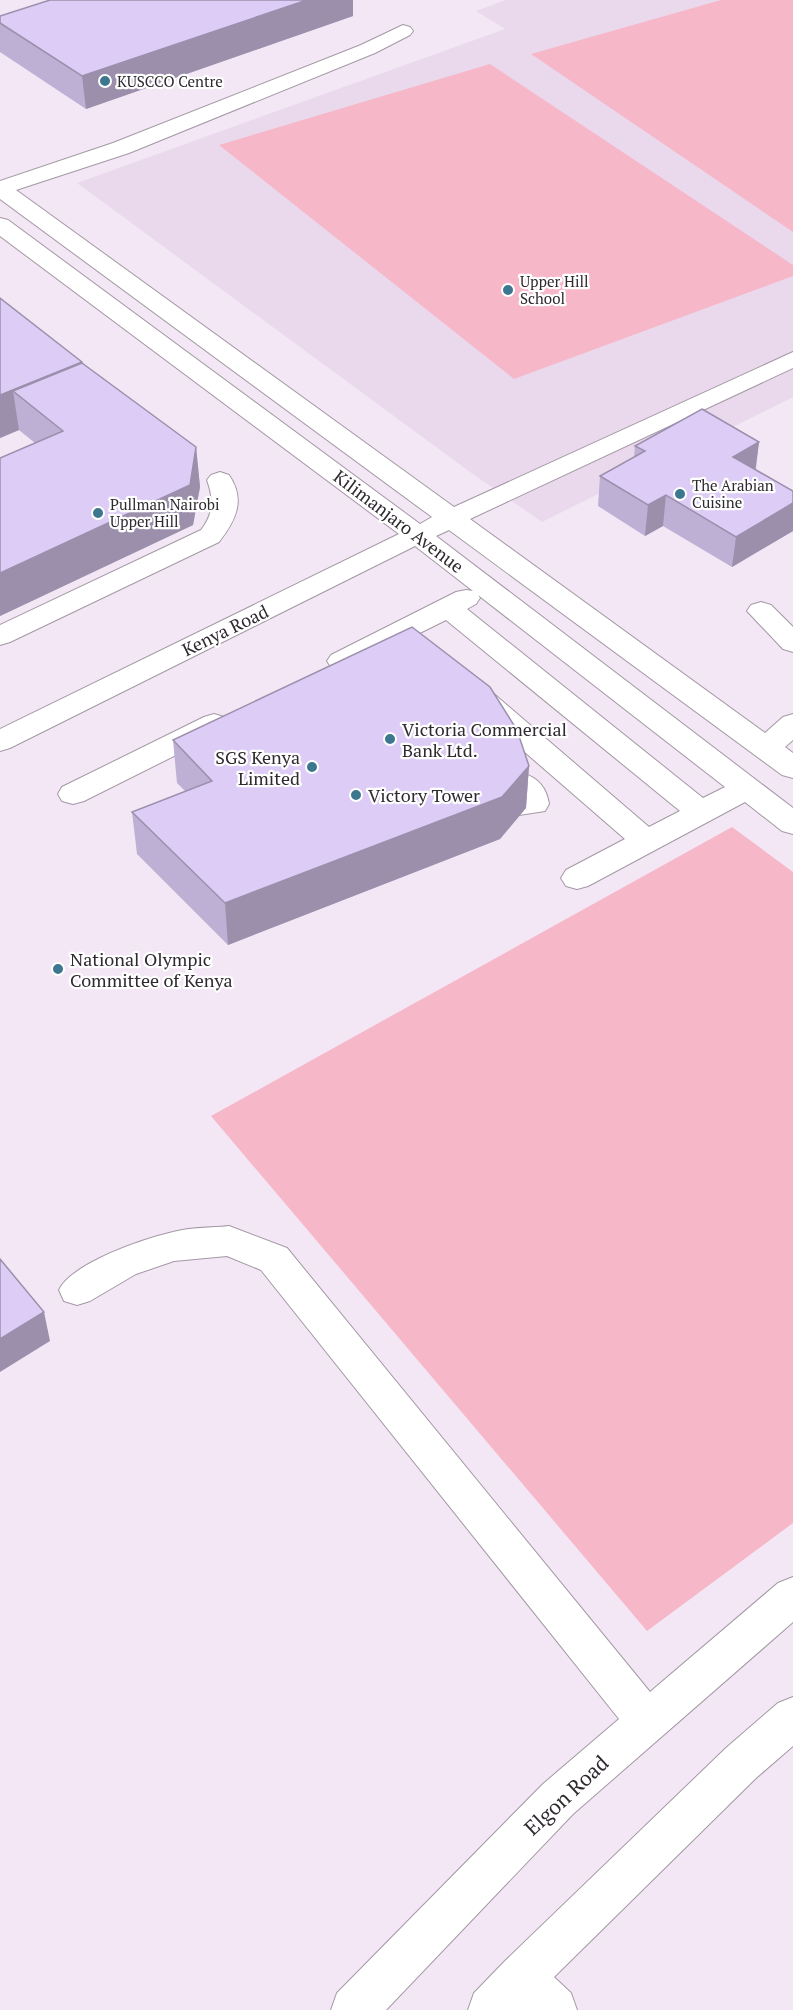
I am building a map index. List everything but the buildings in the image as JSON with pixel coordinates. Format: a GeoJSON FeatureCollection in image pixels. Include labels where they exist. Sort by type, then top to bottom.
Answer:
{"type":"FeatureCollection","features":[{"type":"Feature","properties":{"kind":"street"},"geometry":{"type":"LineString","coordinates":[[0,189],[121,148],[368,49],[403,31]]}},
{"type":"Feature","properties":{"kind":"street"},"geometry":{"type":"LineString","coordinates":[[344,38],[368,49]]}},
{"type":"Feature","properties":{"kind":"street","name":"Kilimanjaro Avenue"},"geometry":{"type":"LineString","coordinates":[[0,189],[793,768]]}},
{"type":"Feature","properties":{"kind":"street","name":"Kilimanjaro Avenue"},"geometry":{"type":"LineString","coordinates":[[0,225],[417,535],[793,824]]}},
{"type":"Feature","properties":{"kind":"street","name":"Kenya Road"},"geometry":{"type":"LineString","coordinates":[[0,741],[450,519],[793,359]]}},
{"type":"Feature","properties":{"kind":"street"},"geometry":{"type":"LineString","coordinates":[[0,636],[210,536],[222,522],[228,500],[220,480]]}},
{"type":"Feature","properties":{"kind":"street"},"geometry":{"type":"LineString","coordinates":[[320,672],[486,588]]}},
{"type":"Feature","properties":{"kind":"street"},"geometry":{"type":"LineString","coordinates":[[448,608],[701,812]]}},
{"type":"Feature","properties":{"kind":"street"},"geometry":{"type":"LineString","coordinates":[[761,611],[793,643]]}},
{"type":"Feature","properties":{"kind":"street"},"geometry":{"type":"LineString","coordinates":[[476,694],[646,841]]}},
{"type":"Feature","properties":{"kind":"street"},"geometry":{"type":"LineString","coordinates":[[73,794],[234,714]]}},
{"type":"Feature","properties":{"kind":"street"},"geometry":{"type":"LineString","coordinates":[[766,748],[793,724]]}},
{"type":"Feature","properties":{"kind":"street"},"geometry":{"type":"LineString","coordinates":[[459,768],[526,785],[534,797],[534,804],[461,813]]}},
{"type":"Feature","properties":{"kind":"street"},"geometry":{"type":"LineString","coordinates":[[577,878],[747,788]]}},
{"type":"Feature","properties":{"kind":"street"},"geometry":{"type":"LineString","coordinates":[[534,797],[596,798]]}},
{"type":"Feature","properties":{"kind":"street"},"geometry":{"type":"LineString","coordinates":[[77,1290],[123,1263],[174,1246],[229,1241],[274,1258],[647,1720]]}},
{"type":"Feature","properties":{"kind":"street","name":"Elgon Road"},"geometry":{"type":"LineString","coordinates":[[354,2010],[558,1799],[793,1596]]}},
{"type":"Feature","properties":{"kind":"street"},"geometry":{"type":"LineString","coordinates":[[491,2010],[521,1977],[741,1763],[793,1718]]}},
{"type":"Feature","properties":{"kind":"street"},"geometry":{"type":"LineString","coordinates":[[521,1977],[554,2010]]}},
{"type":"Feature","properties":{"kind":"shaded area","name":"Upper Hill School"},"geometry":{"type":"Polygon","coordinates":[[[506,0],[793,0],[793,397],[542,522],[470,472],[77,183],[505,29],[476,11],[506,0]]]}},
{"type":"Feature","properties":{"kind":"shaded area"},"geometry":{"type":"Polygon","coordinates":[[[721,0],[793,0],[793,232],[531,54],[721,0]]]}},
{"type":"Feature","properties":{"kind":"shaded area"},"geometry":{"type":"Polygon","coordinates":[[[490,64],[793,265],[793,276],[514,379],[219,145],[490,64]]]}},
{"type":"Feature","properties":{"kind":"shaded area"},"geometry":{"type":"Polygon","coordinates":[[[732,827],[793,872],[793,1523],[647,1631],[211,1116],[732,827]]]}},
{"type":"Feature","properties":{"kind":"place","name":"KUSCCO Centre"},"geometry":{"type":"Point","coordinates":[105,81]}},
{"type":"Feature","properties":{"kind":"place","name":"Upper Hill School"},"geometry":{"type":"Point","coordinates":[508,290]}},
{"type":"Feature","properties":{"kind":"place","name":"The Arabian Cuisine"},"geometry":{"type":"Point","coordinates":[680,494]}},
{"type":"Feature","properties":{"kind":"place","name":"Pullman Nairobi Upper Hill"},"geometry":{"type":"Point","coordinates":[98,513]}},
{"type":"Feature","properties":{"kind":"place","name":"Victoria Commercial Bank Ltd."},"geometry":{"type":"Point","coordinates":[390,739]}},
{"type":"Feature","properties":{"kind":"place","name":"SGS Kenya Limited"},"geometry":{"type":"Point","coordinates":[312,767]}},
{"type":"Feature","properties":{"kind":"place","name":"Victory Tower"},"geometry":{"type":"Point","coordinates":[356,795]}},
{"type":"Feature","properties":{"kind":"place","name":"National Olympic Committee of Kenya"},"geometry":{"type":"Point","coordinates":[58,969]}}]}
